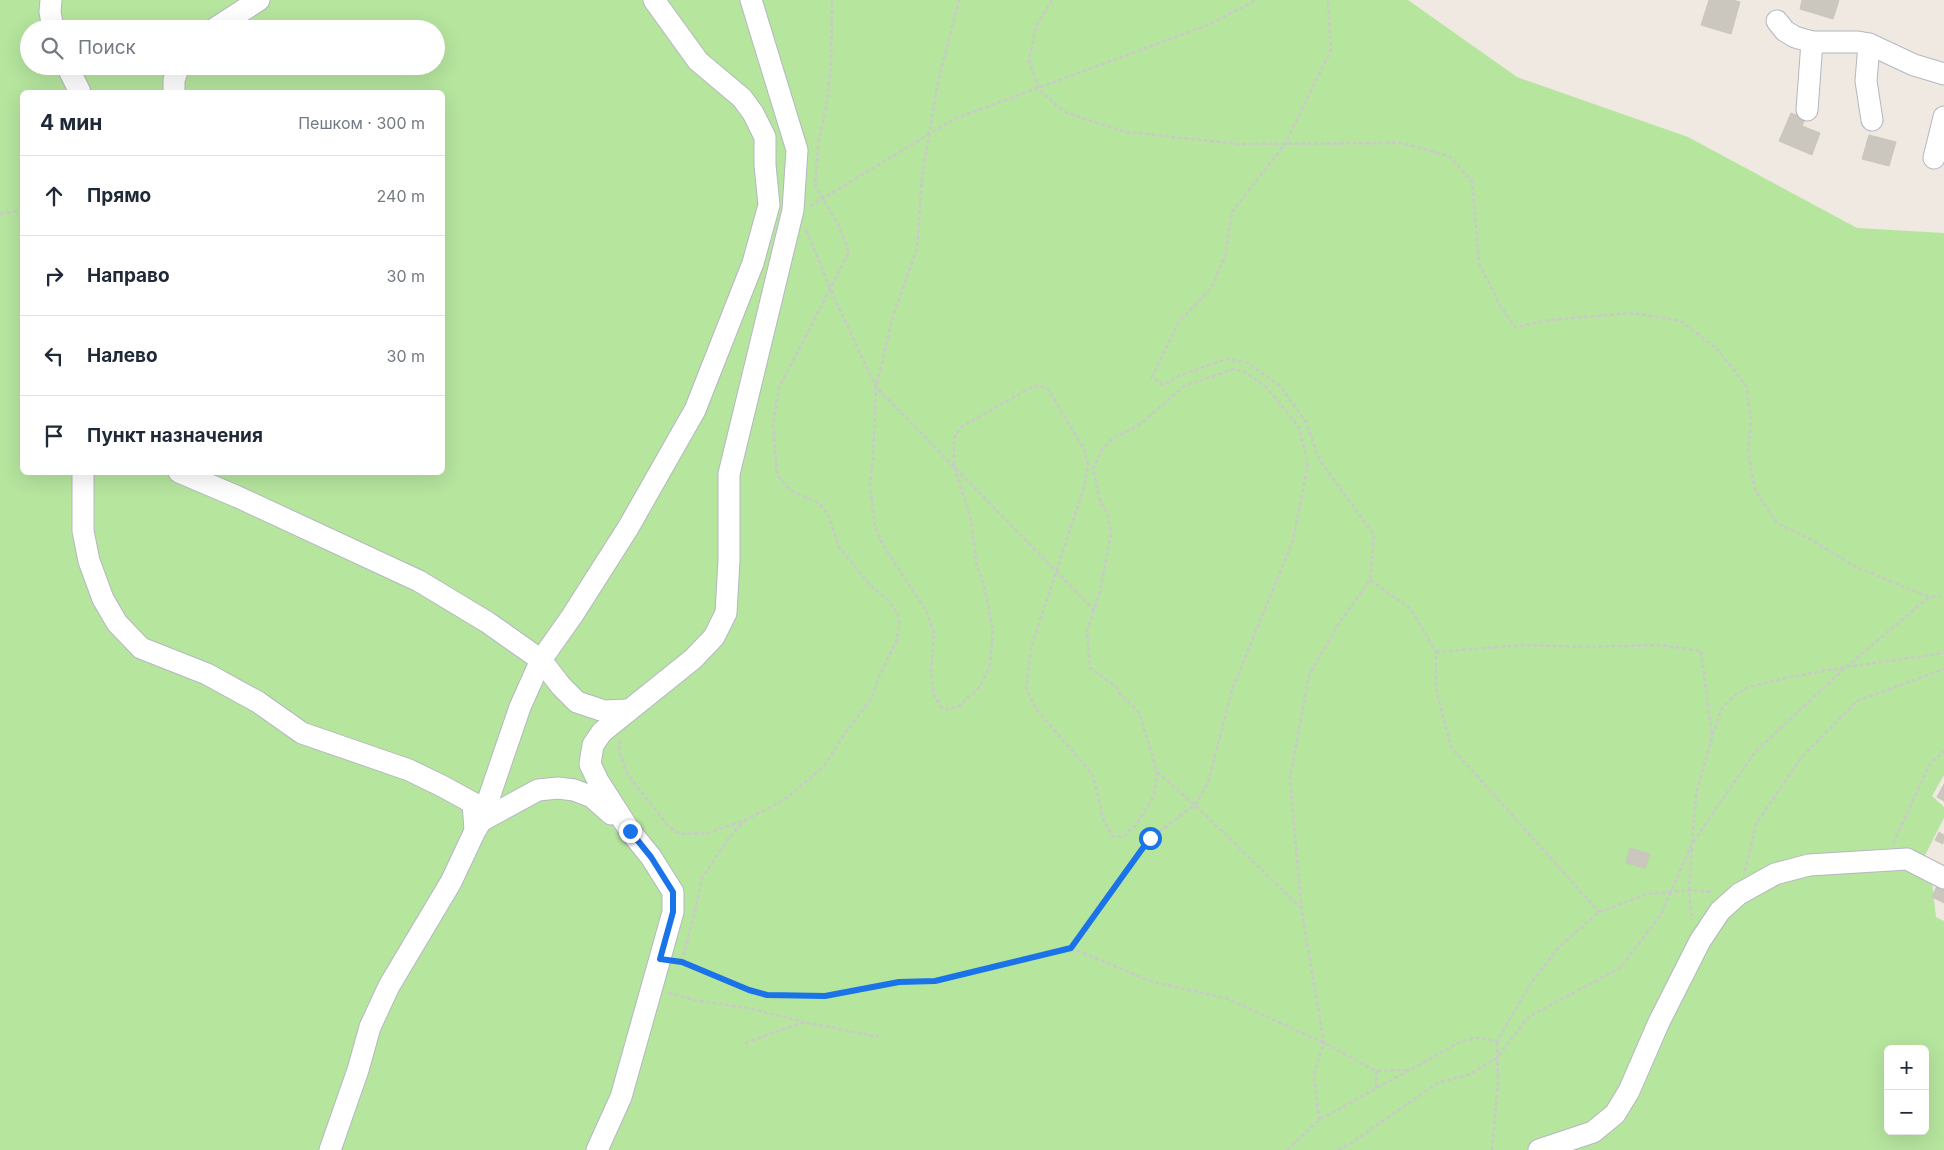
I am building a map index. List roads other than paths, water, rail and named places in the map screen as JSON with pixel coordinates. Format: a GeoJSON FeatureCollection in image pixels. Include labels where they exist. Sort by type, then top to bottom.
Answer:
{"type":"FeatureCollection","features":[{"type":"Feature","properties":{"kind":"street"},"geometry":{"type":"LineString","coordinates":[[51,0],[51,20]]}},
{"type":"Feature","properties":{"kind":"street"},"geometry":{"type":"LineString","coordinates":[[228,20],[259,0]]}},
{"type":"Feature","properties":{"kind":"street"},"geometry":{"type":"LineString","coordinates":[[330,1150],[358,1070],[370,1027],[389,986],[450,882],[478,826],[520,707],[541,660],[572,616],[628,528],[695,410],[753,263],[769,205],[765,165],[765,137],[753,113],[742,98],[698,61],[654,0]]}},
{"type":"Feature","properties":{"kind":"street"},"geometry":{"type":"LineString","coordinates":[[597,1150],[621,1097],[673,912],[673,892],[598,781],[590,764],[593,745],[602,732],[693,659],[714,637],[726,613],[730,474],[793,210],[796,150],[751,0]]}},
{"type":"Feature","properties":{"kind":"street"},"geometry":{"type":"LineString","coordinates":[[1776,21],[1795,37],[1812,42],[1858,42],[1869,44],[1914,64],[1944,74]]}},
{"type":"Feature","properties":{"kind":"street"},"geometry":{"type":"LineString","coordinates":[[1807,110],[1812,42]]}},
{"type":"Feature","properties":{"kind":"street"},"geometry":{"type":"LineString","coordinates":[[1869,44],[1866,81],[1872,120]]}},
{"type":"Feature","properties":{"kind":"street"},"geometry":{"type":"LineString","coordinates":[[72,75],[79,90]]}},
{"type":"Feature","properties":{"kind":"street"},"geometry":{"type":"LineString","coordinates":[[174,90],[176,75]]}},
{"type":"Feature","properties":{"kind":"street"},"geometry":{"type":"LineString","coordinates":[[1934,158],[1944,117]]}},
{"type":"Feature","properties":{"kind":"street"},"geometry":{"type":"LineString","coordinates":[[83,475],[82,531],[89,561],[103,599],[117,623],[141,648],[207,674],[258,702],[302,733],[409,770],[442,786],[473,803],[478,826]]}},
{"type":"Feature","properties":{"kind":"street"},"geometry":{"type":"LineString","coordinates":[[185,475],[238,497],[419,581],[487,622],[541,660],[578,702],[604,711],[628,710]]}},
{"type":"Feature","properties":{"kind":"street"},"geometry":{"type":"LineString","coordinates":[[478,826],[538,790],[558,788],[574,790],[592,797],[630,831]]}},
{"type":"Feature","properties":{"kind":"street"},"geometry":{"type":"LineString","coordinates":[[1539,1150],[1593,1132],[1615,1114],[1629,1091],[1659,1022],[1700,941],[1720,911],[1739,894],[1776,874],[1809,865],[1907,859],[1944,878]]}}]}
